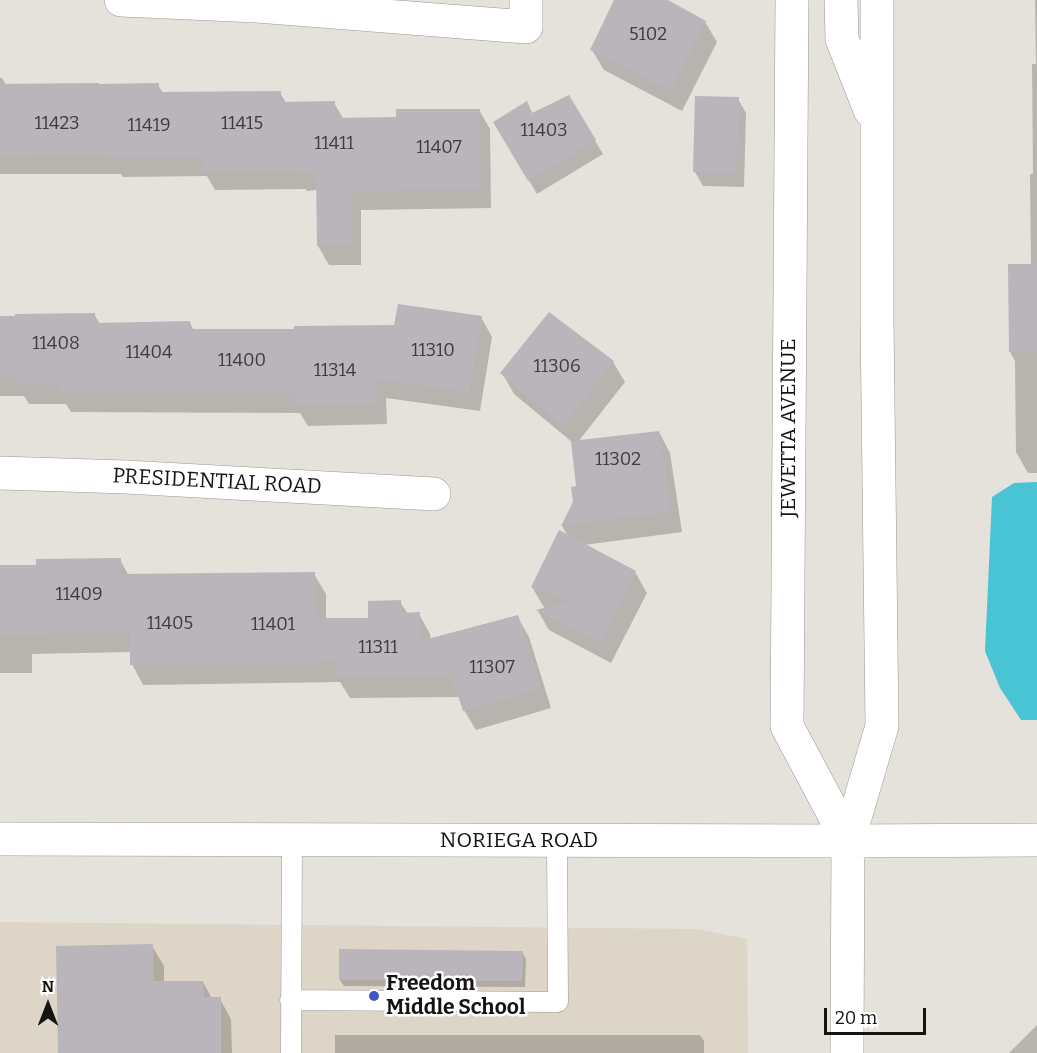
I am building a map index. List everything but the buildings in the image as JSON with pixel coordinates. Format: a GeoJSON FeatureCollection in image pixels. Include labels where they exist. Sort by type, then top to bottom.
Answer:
{"type":"FeatureCollection","features":[{"type":"Feature","properties":{"kind":"street"},"geometry":{"type":"LineString","coordinates":[[121,0],[526,14]]}},
{"type":"Feature","properties":{"kind":"street","name":"JEWETTA AVENUE"},"geometry":{"type":"LineString","coordinates":[[792,0],[787,726],[848,842]]}},
{"type":"Feature","properties":{"kind":"street"},"geometry":{"type":"LineString","coordinates":[[842,0],[842,39],[877,129]]}},
{"type":"Feature","properties":{"kind":"street","name":"JEWETTA AVENUE"},"geometry":{"type":"LineString","coordinates":[[848,1053],[848,842],[882,726],[877,0]]}},
{"type":"Feature","properties":{"kind":"street","name":"PRESIDENTIAL ROAD"},"geometry":{"type":"LineString","coordinates":[[0,473],[126,477],[434,494]]}},
{"type":"Feature","properties":{"kind":"street","name":"NORIEGA ROAD"},"geometry":{"type":"LineString","coordinates":[[0,839],[848,842],[1037,840]]}},
{"type":"Feature","properties":{"kind":"lane"},"geometry":{"type":"LineString","coordinates":[[291,1053],[292,840]]}},
{"type":"Feature","properties":{"kind":"lane"},"geometry":{"type":"LineString","coordinates":[[290,1000],[558,1002],[557,841]]}},
{"type":"Feature","properties":{"kind":"shaded area","name":"Freedom Middle School"},"geometry":{"type":"Polygon","coordinates":[[[0,922],[697,929],[747,939],[748,1053],[0,1053],[0,922]]]}},
{"type":"Feature","properties":{"kind":"water"},"geometry":{"type":"Polygon","coordinates":[[[1037,482],[1037,720],[1021,720],[1000,688],[985,651],[992,497],[1014,483],[1037,482]]]}},
{"type":"Feature","properties":{"kind":"place","name":"Freedom Middle School"},"geometry":{"type":"Point","coordinates":[374,996]}}]}
